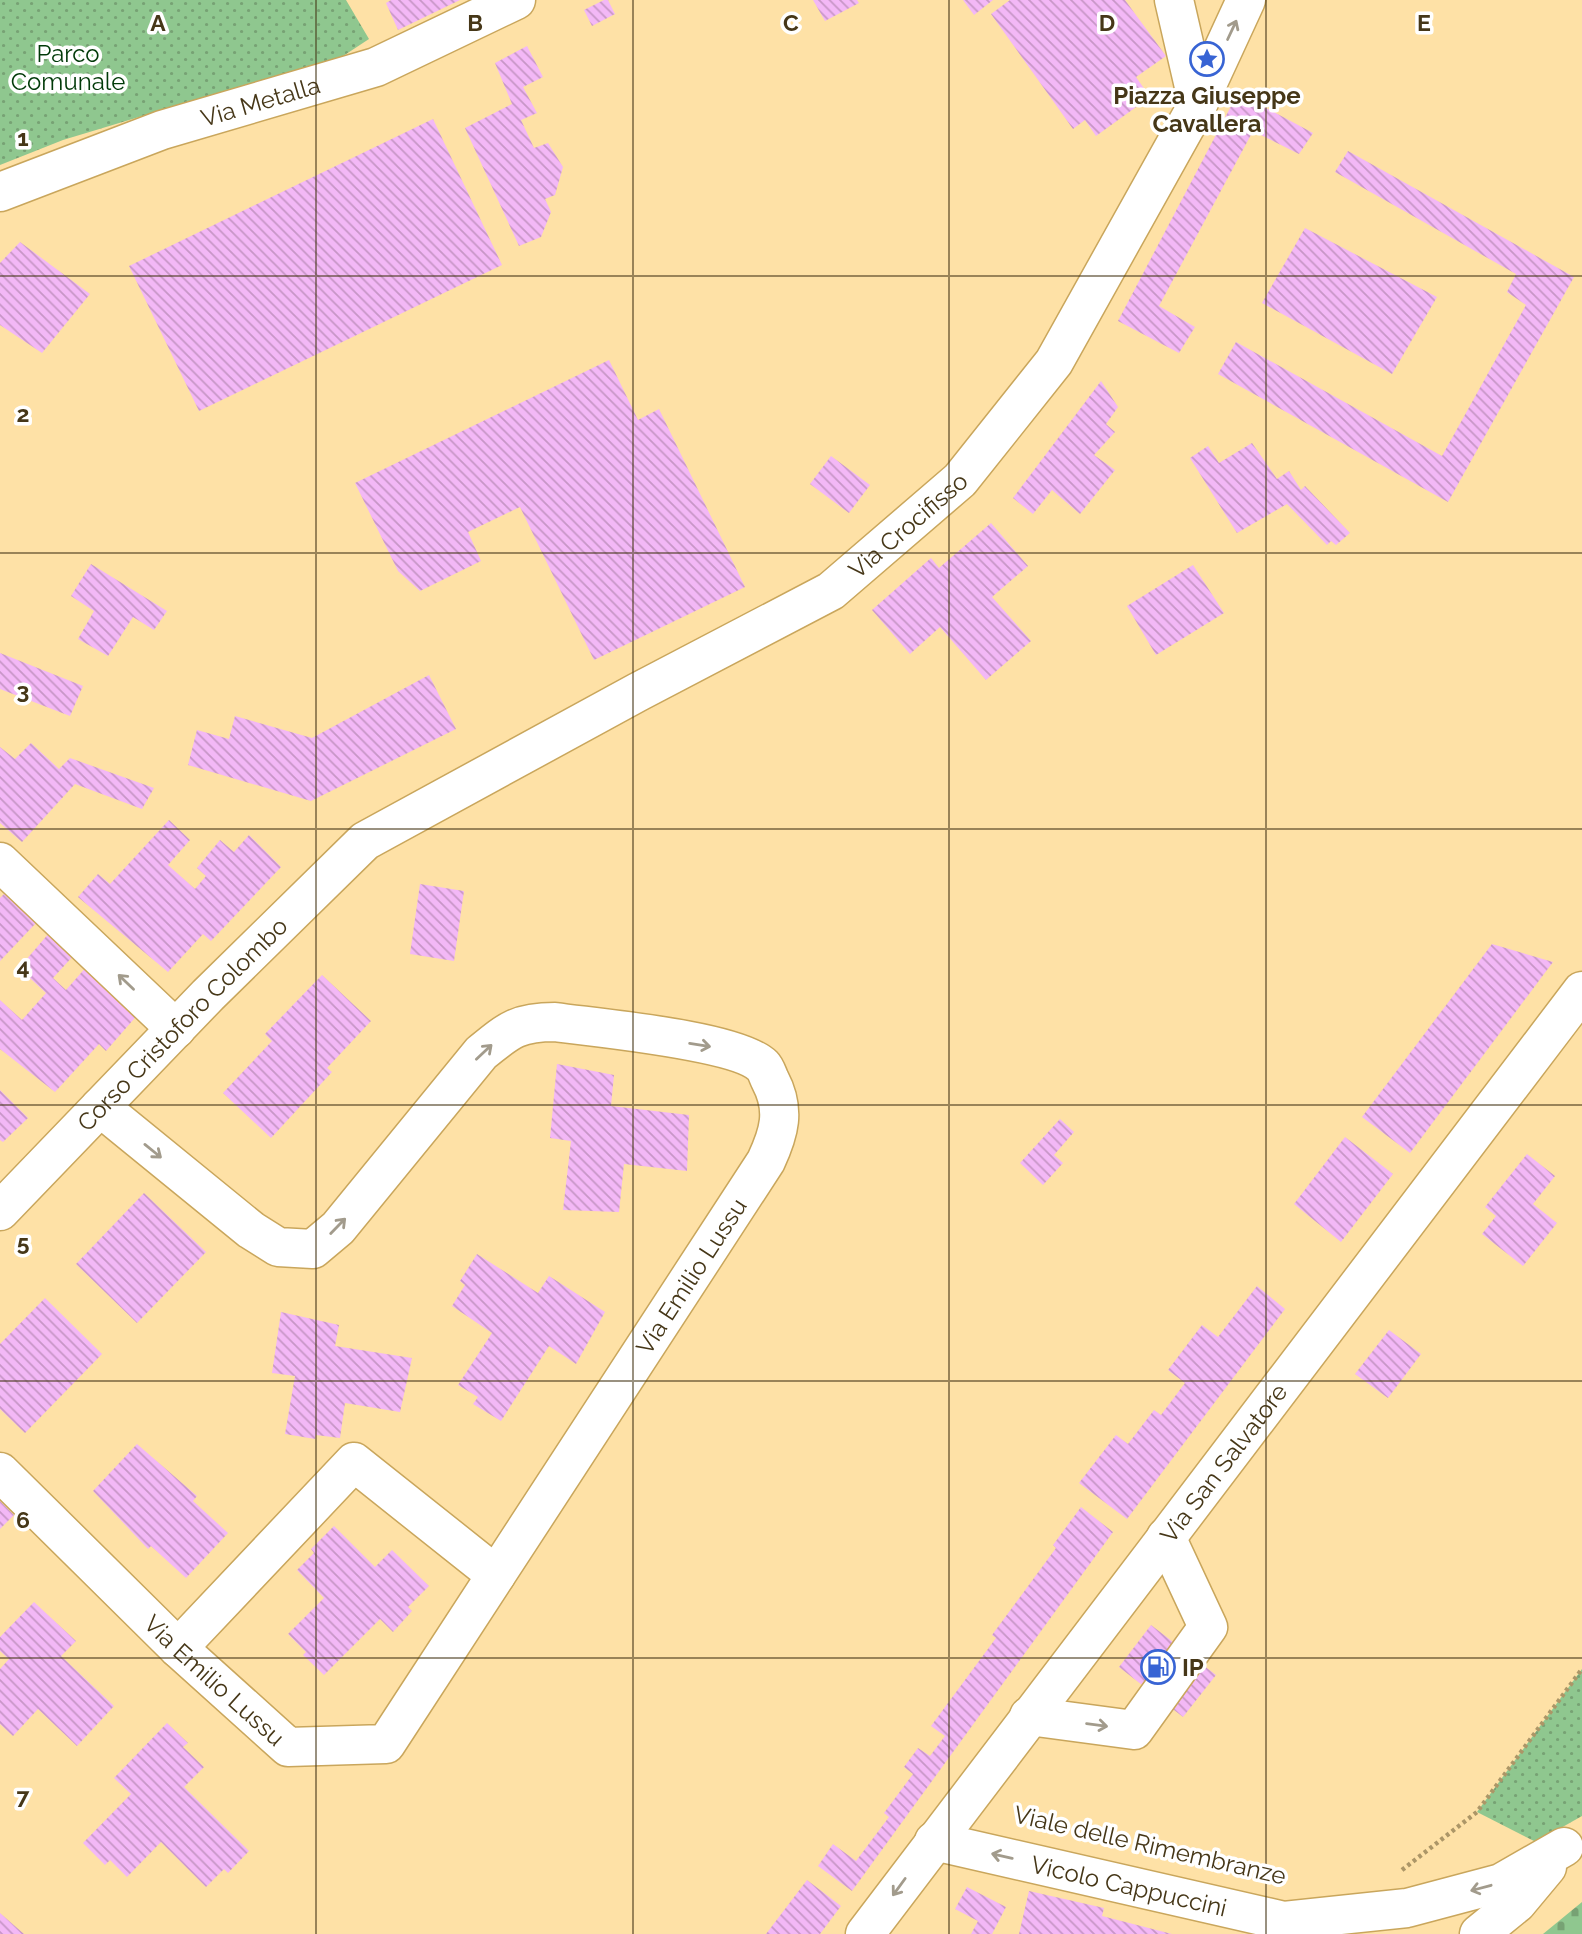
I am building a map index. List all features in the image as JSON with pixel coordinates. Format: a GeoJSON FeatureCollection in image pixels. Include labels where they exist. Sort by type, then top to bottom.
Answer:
{"type":"FeatureCollection","features":[{"type":"Feature","properties":{"kind":"street","name":"Via Metalla"},"geometry":{"type":"LineString","coordinates":[[0,192],[162,130],[376,67],[516,0]]}},
{"type":"Feature","properties":{"kind":"street"},"geometry":{"type":"LineString","coordinates":[[1174,0],[1198,104]]}},
{"type":"Feature","properties":{"kind":"street","name":"Via Crocifisso"},"geometry":{"type":"LineString","coordinates":[[365,841],[638,692],[831,591],[960,480],[1054,362],[1198,104],[1246,0]]}},
{"type":"Feature","properties":{"kind":"street","name":"Corso Cristoforo Colombo"},"geometry":{"type":"LineString","coordinates":[[0,1211],[176,1029],[365,841]]}},
{"type":"Feature","properties":{"kind":"street"},"geometry":{"type":"LineString","coordinates":[[0,862],[176,1029]]}},
{"type":"Feature","properties":{"kind":"street","name":"Via San Salvatore"},"geometry":{"type":"LineString","coordinates":[[865,1934],[1582,991]]}},
{"type":"Feature","properties":{"kind":"street","name":"Via Emilio Lussu"},"geometry":{"type":"LineString","coordinates":[[0,1472],[178,1648],[288,1747],[386,1744],[766,1161],[778,1134],[781,1111],[776,1090],[763,1066],[733,1050],[555,1022],[527,1022],[504,1034],[481,1053],[338,1228],[313,1249],[278,1247],[251,1230],[100,1107]]}},
{"type":"Feature","properties":{"kind":"street"},"geometry":{"type":"LineString","coordinates":[[178,1648],[354,1462],[496,1576]]}},
{"type":"Feature","properties":{"kind":"street"},"geometry":{"type":"LineString","coordinates":[[1029,1716],[1134,1730],[1208,1627],[1166,1537]]}},
{"type":"Feature","properties":{"kind":"street"},"geometry":{"type":"LineString","coordinates":[[1479,1934],[1517,1903],[1573,1840]]}},
{"type":"Feature","properties":{"kind":"street","name":"Vicolo Cappuccini"},"geometry":{"type":"LineString","coordinates":[[934,1841],[1294,1927],[1407,1908],[1501,1883],[1573,1840]]}},
{"type":"Feature","properties":{"kind":"path"},"geometry":{"type":"LineString","coordinates":[[1397,1874],[1477,1812],[1582,1669]]}},
{"type":"Feature","properties":{"kind":"green space","name":"Parco Comunale"},"geometry":{"type":"Polygon","coordinates":[[[0,0],[346,0],[369,39],[334,62],[245,85],[63,140],[0,165],[0,0]]]}},
{"type":"Feature","properties":{"kind":"green space"},"geometry":{"type":"Polygon","coordinates":[[[1582,1669],[1582,1816],[1536,1842],[1477,1812],[1582,1669]]]}},
{"type":"Feature","properties":{"kind":"green space"},"geometry":{"type":"Polygon","coordinates":[[[1582,1902],[1582,1934],[1543,1934],[1582,1902]]]}},
{"type":"Feature","properties":{"kind":"building"},"geometry":{"type":"Polygon","coordinates":[[[391,0],[460,0],[398,30],[386,3],[391,0]]]}},
{"type":"Feature","properties":{"kind":"building"},"geometry":{"type":"Polygon","coordinates":[[[608,0],[615,14],[592,26],[584,10],[608,0]]]}},
{"type":"Feature","properties":{"kind":"building"},"geometry":{"type":"Polygon","coordinates":[[[813,0],[857,0],[859,3],[825,21],[813,0]]]}},
{"type":"Feature","properties":{"kind":"building"},"geometry":{"type":"Polygon","coordinates":[[[963,0],[993,0],[974,15],[963,0]]]}},
{"type":"Feature","properties":{"kind":"building"},"geometry":{"type":"Polygon","coordinates":[[[1010,0],[1125,0],[1166,56],[1136,77],[1150,97],[1096,136],[1085,120],[1073,129],[991,14],[1010,0]]]}},
{"type":"Feature","properties":{"kind":"building"},"geometry":{"type":"Polygon","coordinates":[[[527,46],[543,77],[523,87],[537,113],[521,120],[534,148],[548,143],[563,167],[555,195],[545,199],[551,212],[541,237],[519,246],[465,128],[512,104],[495,63],[527,46]]]}},
{"type":"Feature","properties":{"kind":"building"},"geometry":{"type":"Polygon","coordinates":[[[1238,93],[1313,133],[1299,154],[1253,131],[1159,306],[1195,327],[1179,353],[1118,321],[1238,93]]]}},
{"type":"Feature","properties":{"kind":"building"},"geometry":{"type":"Polygon","coordinates":[[[433,119],[502,265],[199,411],[129,266],[433,119]]]}},
{"type":"Feature","properties":{"kind":"building"},"geometry":{"type":"Polygon","coordinates":[[[1348,151],[1574,277],[1448,502],[1218,374],[1236,342],[1442,456],[1526,305],[1507,292],[1516,274],[1335,172],[1348,151]]]}},
{"type":"Feature","properties":{"kind":"building"},"geometry":{"type":"Polygon","coordinates":[[[1305,228],[1437,297],[1392,374],[1262,303],[1305,228]]]}},
{"type":"Feature","properties":{"kind":"building"},"geometry":{"type":"Polygon","coordinates":[[[20,242],[90,294],[42,353],[0,325],[0,263],[20,242]]]}},
{"type":"Feature","properties":{"kind":"building"},"geometry":{"type":"Polygon","coordinates":[[[609,360],[638,420],[659,409],[745,587],[594,660],[520,507],[468,532],[481,561],[420,591],[398,571],[355,483],[609,360]]]}},
{"type":"Feature","properties":{"kind":"building"},"geometry":{"type":"Polygon","coordinates":[[[1101,381],[1118,407],[1106,424],[1115,432],[1094,455],[1115,470],[1080,514],[1052,490],[1033,514],[1013,498],[1101,381]]]}},
{"type":"Feature","properties":{"kind":"building"},"geometry":{"type":"Polygon","coordinates":[[[1252,443],[1277,479],[1289,471],[1301,490],[1305,486],[1350,533],[1336,545],[1331,541],[1327,545],[1287,504],[1237,533],[1190,458],[1208,446],[1219,463],[1252,443]]]}},
{"type":"Feature","properties":{"kind":"building"},"geometry":{"type":"Polygon","coordinates":[[[831,456],[870,485],[849,513],[810,484],[831,456]]]}},
{"type":"Feature","properties":{"kind":"building"},"geometry":{"type":"Polygon","coordinates":[[[991,523],[1028,566],[992,597],[1031,641],[986,680],[940,627],[910,654],[872,610],[931,558],[939,568],[991,523]]]}},
{"type":"Feature","properties":{"kind":"building"},"geometry":{"type":"Polygon","coordinates":[[[91,564],[167,611],[154,630],[133,617],[108,656],[78,639],[94,611],[71,596],[91,564]]]}},
{"type":"Feature","properties":{"kind":"building"},"geometry":{"type":"Polygon","coordinates":[[[1193,565],[1224,613],[1156,655],[1127,606],[1193,565]]]}},
{"type":"Feature","properties":{"kind":"building"},"geometry":{"type":"Polygon","coordinates":[[[0,653],[83,686],[70,716],[0,689],[0,653]]]}},
{"type":"Feature","properties":{"kind":"building"},"geometry":{"type":"Polygon","coordinates":[[[429,675],[456,729],[311,801],[188,765],[197,730],[229,739],[235,716],[312,738],[429,675]]]}},
{"type":"Feature","properties":{"kind":"building"},"geometry":{"type":"Polygon","coordinates":[[[31,743],[59,769],[70,758],[154,788],[142,809],[75,784],[22,842],[0,823],[0,747],[15,759],[31,743]]]}},
{"type":"Feature","properties":{"kind":"building"},"geometry":{"type":"Polygon","coordinates":[[[169,820],[190,840],[168,865],[195,889],[206,876],[197,868],[220,840],[234,852],[249,835],[281,867],[211,941],[203,934],[168,972],[78,897],[98,874],[110,884],[169,820]]]}},
{"type":"Feature","properties":{"kind":"building"},"geometry":{"type":"Polygon","coordinates":[[[420,884],[464,891],[454,961],[410,954],[420,884]]]}},
{"type":"Feature","properties":{"kind":"building"},"geometry":{"type":"Polygon","coordinates":[[[6,892],[37,922],[0,961],[0,898],[6,892]]]}},
{"type":"Feature","properties":{"kind":"building"},"geometry":{"type":"Polygon","coordinates":[[[50,932],[75,954],[53,978],[66,990],[88,965],[140,1012],[106,1051],[99,1044],[55,1092],[0,1049],[0,1000],[22,1020],[46,993],[19,968],[50,932]]]}},
{"type":"Feature","properties":{"kind":"building"},"geometry":{"type":"Polygon","coordinates":[[[1492,944],[1553,962],[1410,1153],[1362,1117],[1492,944]]]}},
{"type":"Feature","properties":{"kind":"building"},"geometry":{"type":"Polygon","coordinates":[[[322,975],[371,1021],[327,1068],[332,1072],[271,1138],[223,1093],[272,1041],[265,1034],[322,975]]]}},
{"type":"Feature","properties":{"kind":"building"},"geometry":{"type":"Polygon","coordinates":[[[557,1064],[614,1075],[611,1106],[689,1115],[687,1171],[624,1164],[619,1212],[563,1210],[571,1141],[550,1138],[557,1064]]]}},
{"type":"Feature","properties":{"kind":"building"},"geometry":{"type":"Polygon","coordinates":[[[0,1090],[28,1118],[3,1142],[0,1140],[0,1090]]]}},
{"type":"Feature","properties":{"kind":"building"},"geometry":{"type":"Polygon","coordinates":[[[1060,1119],[1074,1132],[1054,1155],[1063,1163],[1043,1185],[1020,1163],[1060,1119]]]}},
{"type":"Feature","properties":{"kind":"building"},"geometry":{"type":"Polygon","coordinates":[[[1345,1137],[1393,1174],[1341,1242],[1294,1204],[1345,1137]]]}},
{"type":"Feature","properties":{"kind":"building"},"geometry":{"type":"Polygon","coordinates":[[[1527,1154],[1555,1176],[1533,1204],[1557,1223],[1523,1266],[1482,1234],[1496,1216],[1485,1207],[1527,1154]]]}},
{"type":"Feature","properties":{"kind":"building"},"geometry":{"type":"Polygon","coordinates":[[[144,1193],[206,1252],[137,1323],[76,1264],[144,1193]]]}},
{"type":"Feature","properties":{"kind":"building"},"geometry":{"type":"Polygon","coordinates":[[[477,1254],[538,1293],[549,1276],[605,1312],[576,1364],[549,1346],[501,1421],[473,1404],[478,1397],[458,1385],[492,1333],[452,1306],[465,1285],[460,1281],[477,1254]]]}},
{"type":"Feature","properties":{"kind":"building"},"geometry":{"type":"Polygon","coordinates":[[[1257,1286],[1285,1309],[1127,1519],[1079,1483],[1116,1435],[1128,1444],[1154,1410],[1161,1415],[1185,1383],[1168,1370],[1202,1325],[1218,1337],[1257,1286]]]}},
{"type":"Feature","properties":{"kind":"building"},"geometry":{"type":"Polygon","coordinates":[[[45,1298],[102,1354],[25,1433],[0,1409],[0,1344],[45,1298]]]}},
{"type":"Feature","properties":{"kind":"building"},"geometry":{"type":"Polygon","coordinates":[[[281,1312],[339,1325],[335,1346],[412,1358],[400,1412],[345,1403],[340,1438],[316,1435],[315,1439],[285,1434],[295,1376],[272,1373],[281,1312]]]}},
{"type":"Feature","properties":{"kind":"building"},"geometry":{"type":"Polygon","coordinates":[[[1389,1330],[1421,1354],[1388,1398],[1355,1374],[1389,1330]]]}},
{"type":"Feature","properties":{"kind":"building"},"geometry":{"type":"Polygon","coordinates":[[[137,1444],[197,1496],[193,1501],[228,1533],[186,1578],[151,1546],[148,1549],[93,1491],[137,1444]]]}},
{"type":"Feature","properties":{"kind":"building"},"geometry":{"type":"Polygon","coordinates":[[[0,1501],[14,1515],[0,1529],[0,1501]]]}},
{"type":"Feature","properties":{"kind":"building"},"geometry":{"type":"Polygon","coordinates":[[[1081,1507],[1113,1532],[852,1891],[818,1866],[833,1844],[856,1861],[889,1817],[884,1813],[913,1774],[904,1767],[918,1748],[930,1756],[945,1736],[931,1726],[996,1638],[992,1635],[1056,1548],[1053,1545],[1081,1507]]]}},
{"type":"Feature","properties":{"kind":"building"},"geometry":{"type":"Polygon","coordinates":[[[334,1526],[375,1567],[392,1550],[429,1586],[408,1607],[412,1611],[393,1632],[380,1619],[324,1675],[303,1655],[306,1652],[288,1634],[324,1598],[297,1570],[314,1553],[311,1549],[334,1526]]]}},
{"type":"Feature","properties":{"kind":"building"},"geometry":{"type":"Polygon","coordinates":[[[34,1602],[76,1641],[61,1656],[114,1706],[77,1746],[38,1709],[13,1736],[0,1724],[0,1669],[9,1659],[0,1651],[0,1637],[34,1602]]]}},
{"type":"Feature","properties":{"kind":"building"},"geometry":{"type":"Polygon","coordinates":[[[1151,1625],[1216,1675],[1183,1717],[1119,1667],[1151,1625]]]}},
{"type":"Feature","properties":{"kind":"building"},"geometry":{"type":"Polygon","coordinates":[[[167,1723],[188,1743],[183,1747],[204,1767],[184,1787],[249,1851],[228,1873],[224,1869],[206,1887],[161,1842],[127,1877],[110,1860],[105,1865],[83,1843],[131,1794],[114,1778],[167,1723]]]}},
{"type":"Feature","properties":{"kind":"building"},"geometry":{"type":"Polygon","coordinates":[[[807,1880],[841,1906],[820,1934],[766,1934],[807,1880]]]}},
{"type":"Feature","properties":{"kind":"building"},"geometry":{"type":"Polygon","coordinates":[[[967,1887],[1006,1907],[992,1934],[971,1934],[978,1921],[955,1909],[967,1887]]]}},
{"type":"Feature","properties":{"kind":"building"},"geometry":{"type":"Polygon","coordinates":[[[1029,1891],[1104,1908],[1102,1916],[1172,1934],[1019,1934],[1029,1891]]]}},
{"type":"Feature","properties":{"kind":"building"},"geometry":{"type":"Polygon","coordinates":[[[0,1913],[24,1934],[0,1934],[0,1913]]]}},
{"type":"Feature","properties":{"kind":"place","name":"Piazza Giuseppe Cavallera"},"geometry":{"type":"Point","coordinates":[1207,59]}},
{"type":"Feature","properties":{"kind":"place","name":"IP"},"geometry":{"type":"Point","coordinates":[1158,1667]}}]}
